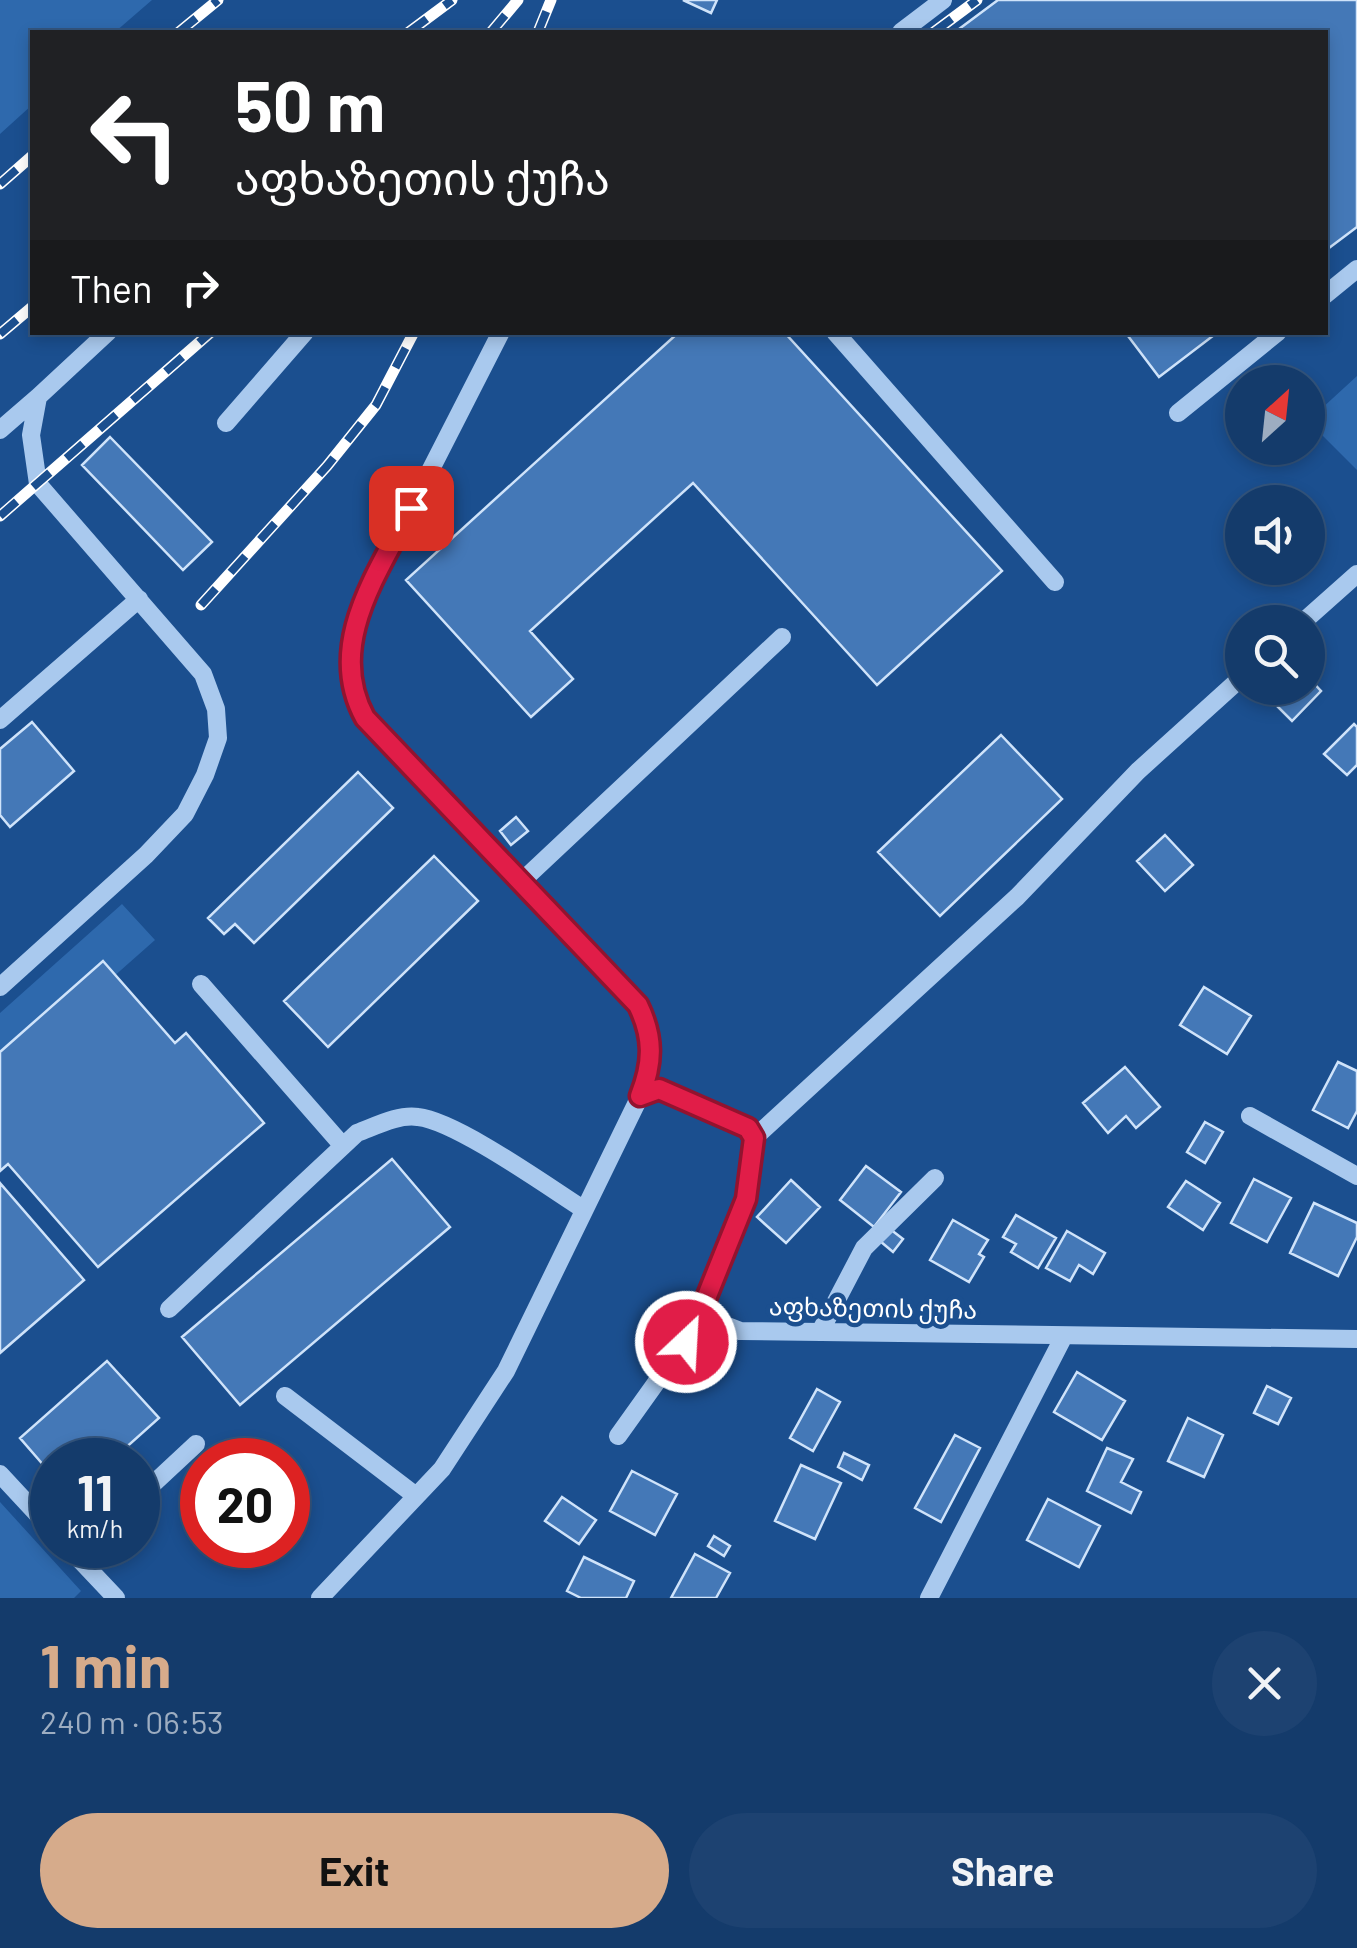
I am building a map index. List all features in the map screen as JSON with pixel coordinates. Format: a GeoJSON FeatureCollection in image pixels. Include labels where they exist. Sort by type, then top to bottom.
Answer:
{"type":"FeatureCollection","features":[{"type":"Feature","properties":{"kind":"street"},"geometry":{"type":"LineString","coordinates":[[903,30],[943,0]]}},
{"type":"Feature","properties":{"kind":"street"},"geometry":{"type":"LineString","coordinates":[[1328,293],[1357,269]]}},
{"type":"Feature","properties":{"kind":"street"},"geometry":{"type":"LineString","coordinates":[[0,430],[105,335]]}},
{"type":"Feature","properties":{"kind":"street"},"geometry":{"type":"LineString","coordinates":[[226,422],[303,335]]}},
{"type":"Feature","properties":{"kind":"street"},"geometry":{"type":"LineString","coordinates":[[320,1598],[442,1469],[506,1371],[650,1070],[649,1026],[638,1005],[365,718],[356,701],[351,638],[357,614],[500,335]]}},
{"type":"Feature","properties":{"kind":"street"},"geometry":{"type":"LineString","coordinates":[[838,335],[1055,582]]}},
{"type":"Feature","properties":{"kind":"street"},"geometry":{"type":"LineString","coordinates":[[1178,413],[1274,335]]}},
{"type":"Feature","properties":{"kind":"street"},"geometry":{"type":"LineString","coordinates":[[0,987],[146,855],[185,814],[218,738],[216,708],[203,674],[38,484],[31,435],[38,397]]}},
{"type":"Feature","properties":{"kind":"street"},"geometry":{"type":"LineString","coordinates":[[1322,605],[1357,574]]}},
{"type":"Feature","properties":{"kind":"street"},"geometry":{"type":"LineString","coordinates":[[0,720],[140,600]]}},
{"type":"Feature","properties":{"kind":"street"},"geometry":{"type":"LineString","coordinates":[[521,882],[782,636]]}},
{"type":"Feature","properties":{"kind":"street"},"geometry":{"type":"LineString","coordinates":[[754,1138],[1018,897],[1138,771],[1225,692]]}},
{"type":"Feature","properties":{"kind":"street"},"geometry":{"type":"LineString","coordinates":[[202,984],[343,1146]]}},
{"type":"Feature","properties":{"kind":"street"},"geometry":{"type":"LineString","coordinates":[[618,1436],[708,1310],[705,1301],[746,1199],[754,1138],[748,1128],[659,1089],[640,1096]]}},
{"type":"Feature","properties":{"kind":"street"},"geometry":{"type":"LineString","coordinates":[[169,1309],[358,1133],[390,1121],[417,1116],[451,1127],[583,1209]]}},
{"type":"Feature","properties":{"kind":"street"},"geometry":{"type":"LineString","coordinates":[[1250,1116],[1357,1176]]}},
{"type":"Feature","properties":{"kind":"street"},"geometry":{"type":"LineString","coordinates":[[820,1332],[864,1248],[935,1178]]}},
{"type":"Feature","properties":{"kind":"street","name":"აფხაზეთის ქუჩა"},"geometry":{"type":"LineString","coordinates":[[708,1310],[712,1320],[740,1330],[1357,1339]]}},
{"type":"Feature","properties":{"kind":"street"},"geometry":{"type":"LineString","coordinates":[[929,1598],[1064,1336]]}},
{"type":"Feature","properties":{"kind":"street"},"geometry":{"type":"LineString","coordinates":[[285,1396],[416,1496]]}},
{"type":"Feature","properties":{"kind":"street"},"geometry":{"type":"LineString","coordinates":[[160,1478],[180,1459]]}},
{"type":"Feature","properties":{"kind":"street"},"geometry":{"type":"LineString","coordinates":[[0,1474],[30,1506]]}},
{"type":"Feature","properties":{"kind":"street"},"geometry":{"type":"LineString","coordinates":[[92,1568],[116,1598]]}},
{"type":"Feature","properties":{"kind":"shaded area"},"geometry":{"type":"Polygon","coordinates":[[[0,0],[152,0],[117,30],[30,30],[30,107],[0,134],[0,0]]]}},
{"type":"Feature","properties":{"kind":"shaded area"},"geometry":{"type":"Polygon","coordinates":[[[1357,376],[1357,470],[1325,438],[1325,405],[1357,376]]]}},
{"type":"Feature","properties":{"kind":"shaded area"},"geometry":{"type":"Polygon","coordinates":[[[122,904],[155,940],[0,1077],[0,1013],[122,904]]]}},
{"type":"Feature","properties":{"kind":"shaded area"},"geometry":{"type":"Polygon","coordinates":[[[0,1502],[30,1535],[30,1568],[60,1568],[81,1591],[74,1598],[0,1598],[0,1502]]]}},
{"type":"Feature","properties":{"kind":"building"},"geometry":{"type":"Polygon","coordinates":[[[683,0],[717,0],[711,13],[683,0]]]}},
{"type":"Feature","properties":{"kind":"building"},"geometry":{"type":"Polygon","coordinates":[[[998,0],[1357,0],[1357,227],[1328,249],[1328,30],[958,30],[998,0]]]}},
{"type":"Feature","properties":{"kind":"building"},"geometry":{"type":"Polygon","coordinates":[[[676,335],[787,335],[1002,571],[877,685],[693,483],[530,631],[573,679],[531,717],[406,580],[676,335]]]}},
{"type":"Feature","properties":{"kind":"building"},"geometry":{"type":"Polygon","coordinates":[[[1127,335],[1214,335],[1159,377],[1127,335]]]}},
{"type":"Feature","properties":{"kind":"building"},"geometry":{"type":"Polygon","coordinates":[[[110,437],[212,542],[183,570],[82,465],[110,437]]]}},
{"type":"Feature","properties":{"kind":"building"},"geometry":{"type":"Polygon","coordinates":[[[1276,705],[1307,705],[1292,721],[1276,705]]]}},
{"type":"Feature","properties":{"kind":"building"},"geometry":{"type":"Polygon","coordinates":[[[32,722],[74,771],[10,827],[0,815],[0,749],[32,722]]]}},
{"type":"Feature","properties":{"kind":"building"},"geometry":{"type":"Polygon","coordinates":[[[1354,724],[1357,765],[1347,775],[1324,754],[1354,724]]]}},
{"type":"Feature","properties":{"kind":"building"},"geometry":{"type":"Polygon","coordinates":[[[1001,735],[1062,799],[940,916],[878,852],[1001,735]]]}},
{"type":"Feature","properties":{"kind":"building"},"geometry":{"type":"Polygon","coordinates":[[[358,772],[393,808],[254,943],[235,924],[224,934],[208,918],[358,772]]]}},
{"type":"Feature","properties":{"kind":"building"},"geometry":{"type":"Polygon","coordinates":[[[516,817],[528,831],[511,845],[500,831],[516,817]]]}},
{"type":"Feature","properties":{"kind":"building"},"geometry":{"type":"Polygon","coordinates":[[[1165,835],[1193,865],[1165,891],[1137,861],[1165,835]]]}},
{"type":"Feature","properties":{"kind":"building"},"geometry":{"type":"Polygon","coordinates":[[[434,856],[478,901],[328,1047],[284,1001],[434,856]]]}},
{"type":"Feature","properties":{"kind":"building"},"geometry":{"type":"Polygon","coordinates":[[[103,961],[175,1043],[186,1033],[264,1123],[98,1267],[8,1164],[0,1171],[0,1052],[103,961]]]}},
{"type":"Feature","properties":{"kind":"building"},"geometry":{"type":"Polygon","coordinates":[[[1204,987],[1251,1016],[1227,1054],[1180,1025],[1204,987]]]}},
{"type":"Feature","properties":{"kind":"building"},"geometry":{"type":"Polygon","coordinates":[[[1338,1062],[1357,1071],[1357,1111],[1348,1128],[1313,1110],[1338,1062]]]}},
{"type":"Feature","properties":{"kind":"building"},"geometry":{"type":"Polygon","coordinates":[[[1125,1067],[1160,1107],[1136,1128],[1126,1116],[1108,1133],[1083,1103],[1125,1067]]]}},
{"type":"Feature","properties":{"kind":"building"},"geometry":{"type":"Polygon","coordinates":[[[1205,1122],[1223,1132],[1205,1163],[1187,1152],[1205,1122]]]}},
{"type":"Feature","properties":{"kind":"building"},"geometry":{"type":"Polygon","coordinates":[[[392,1159],[450,1227],[240,1405],[182,1337],[392,1159]]]}},
{"type":"Feature","properties":{"kind":"building"},"geometry":{"type":"Polygon","coordinates":[[[866,1166],[901,1192],[874,1227],[840,1200],[866,1166]]]}},
{"type":"Feature","properties":{"kind":"building"},"geometry":{"type":"Polygon","coordinates":[[[1254,1179],[1291,1198],[1267,1242],[1231,1223],[1254,1179]]]}},
{"type":"Feature","properties":{"kind":"building"},"geometry":{"type":"Polygon","coordinates":[[[791,1180],[820,1207],[786,1243],[757,1217],[791,1180]]]}},
{"type":"Feature","properties":{"kind":"building"},"geometry":{"type":"Polygon","coordinates":[[[1186,1181],[1220,1203],[1203,1230],[1168,1207],[1186,1181]]]}},
{"type":"Feature","properties":{"kind":"building"},"geometry":{"type":"Polygon","coordinates":[[[0,1183],[84,1280],[0,1353],[0,1183]]]}},
{"type":"Feature","properties":{"kind":"building"},"geometry":{"type":"Polygon","coordinates":[[[1314,1203],[1357,1223],[1357,1237],[1338,1276],[1290,1253],[1314,1203]]]}},
{"type":"Feature","properties":{"kind":"building"},"geometry":{"type":"Polygon","coordinates":[[[1016,1215],[1056,1238],[1038,1268],[1011,1252],[1016,1244],[1003,1237],[1016,1215]]]}},
{"type":"Feature","properties":{"kind":"building"},"geometry":{"type":"Polygon","coordinates":[[[953,1220],[988,1240],[979,1254],[984,1257],[969,1282],[930,1260],[953,1220]]]}},
{"type":"Feature","properties":{"kind":"building"},"geometry":{"type":"Polygon","coordinates":[[[890,1229],[903,1239],[893,1252],[880,1241],[890,1229]]]}},
{"type":"Feature","properties":{"kind":"building"},"geometry":{"type":"Polygon","coordinates":[[[1067,1231],[1105,1253],[1093,1274],[1079,1265],[1070,1281],[1046,1268],[1067,1231]]]}},
{"type":"Feature","properties":{"kind":"building"},"geometry":{"type":"Polygon","coordinates":[[[107,1361],[159,1418],[137,1438],[30,1438],[30,1450],[20,1438],[107,1361]]]}},
{"type":"Feature","properties":{"kind":"building"},"geometry":{"type":"Polygon","coordinates":[[[1077,1372],[1125,1401],[1102,1440],[1054,1412],[1077,1372]]]}},
{"type":"Feature","properties":{"kind":"building"},"geometry":{"type":"Polygon","coordinates":[[[1267,1386],[1291,1398],[1278,1424],[1254,1413],[1267,1386]]]}},
{"type":"Feature","properties":{"kind":"building"},"geometry":{"type":"Polygon","coordinates":[[[817,1389],[840,1402],[813,1451],[790,1438],[817,1389]]]}},
{"type":"Feature","properties":{"kind":"building"},"geometry":{"type":"Polygon","coordinates":[[[1188,1418],[1223,1435],[1204,1477],[1168,1461],[1188,1418]]]}},
{"type":"Feature","properties":{"kind":"building"},"geometry":{"type":"Polygon","coordinates":[[[955,1435],[980,1448],[941,1522],[915,1508],[955,1435]]]}},
{"type":"Feature","properties":{"kind":"building"},"geometry":{"type":"Polygon","coordinates":[[[1107,1448],[1133,1459],[1121,1482],[1141,1492],[1131,1513],[1087,1491],[1107,1448]]]}},
{"type":"Feature","properties":{"kind":"building"},"geometry":{"type":"Polygon","coordinates":[[[844,1453],[869,1465],[862,1480],[838,1467],[844,1453]]]}},
{"type":"Feature","properties":{"kind":"building"},"geometry":{"type":"Polygon","coordinates":[[[801,1465],[841,1483],[815,1539],[775,1521],[801,1465]]]}},
{"type":"Feature","properties":{"kind":"building"},"geometry":{"type":"Polygon","coordinates":[[[632,1471],[677,1494],[655,1535],[610,1511],[632,1471]]]}},
{"type":"Feature","properties":{"kind":"building"},"geometry":{"type":"Polygon","coordinates":[[[562,1497],[596,1520],[579,1544],[545,1521],[562,1497]]]}},
{"type":"Feature","properties":{"kind":"building"},"geometry":{"type":"Polygon","coordinates":[[[1048,1499],[1100,1526],[1079,1567],[1027,1540],[1048,1499]]]}},
{"type":"Feature","properties":{"kind":"building"},"geometry":{"type":"Polygon","coordinates":[[[714,1536],[730,1546],[724,1556],[708,1546],[714,1536]]]}},
{"type":"Feature","properties":{"kind":"building"},"geometry":{"type":"Polygon","coordinates":[[[695,1554],[730,1573],[716,1598],[671,1598],[695,1554]]]}},
{"type":"Feature","properties":{"kind":"building"},"geometry":{"type":"Polygon","coordinates":[[[584,1557],[634,1581],[626,1598],[581,1598],[567,1591],[584,1557]]]}},
{"type":"Feature","properties":{"kind":"railway"},"geometry":{"type":"LineString","coordinates":[[181,30],[218,0]]}},
{"type":"Feature","properties":{"kind":"railway"},"geometry":{"type":"LineString","coordinates":[[412,30],[452,0]]}},
{"type":"Feature","properties":{"kind":"railway"},"geometry":{"type":"LineString","coordinates":[[493,30],[518,0]]}},
{"type":"Feature","properties":{"kind":"railway"},"geometry":{"type":"LineString","coordinates":[[539,30],[551,0]]}},
{"type":"Feature","properties":{"kind":"railway"},"geometry":{"type":"LineString","coordinates":[[937,30],[977,0]]}},
{"type":"Feature","properties":{"kind":"railway"},"geometry":{"type":"LineString","coordinates":[[0,184],[30,158]]}},
{"type":"Feature","properties":{"kind":"railway"},"geometry":{"type":"LineString","coordinates":[[0,334],[30,309]]}},
{"type":"Feature","properties":{"kind":"railway"},"geometry":{"type":"LineString","coordinates":[[0,516],[208,335]]}},
{"type":"Feature","properties":{"kind":"railway"},"geometry":{"type":"LineString","coordinates":[[201,605],[327,466],[376,405],[412,335]]}},
{"type":"Feature","properties":{"kind":"route"},"geometry":{"type":"LineString","coordinates":[[411,508],[357,614],[351,638],[356,701],[365,718],[638,1005],[649,1026],[652,1048],[650,1070],[640,1096],[659,1089],[748,1128],[754,1138],[746,1199],[705,1301],[708,1310],[686,1342]]}}]}
